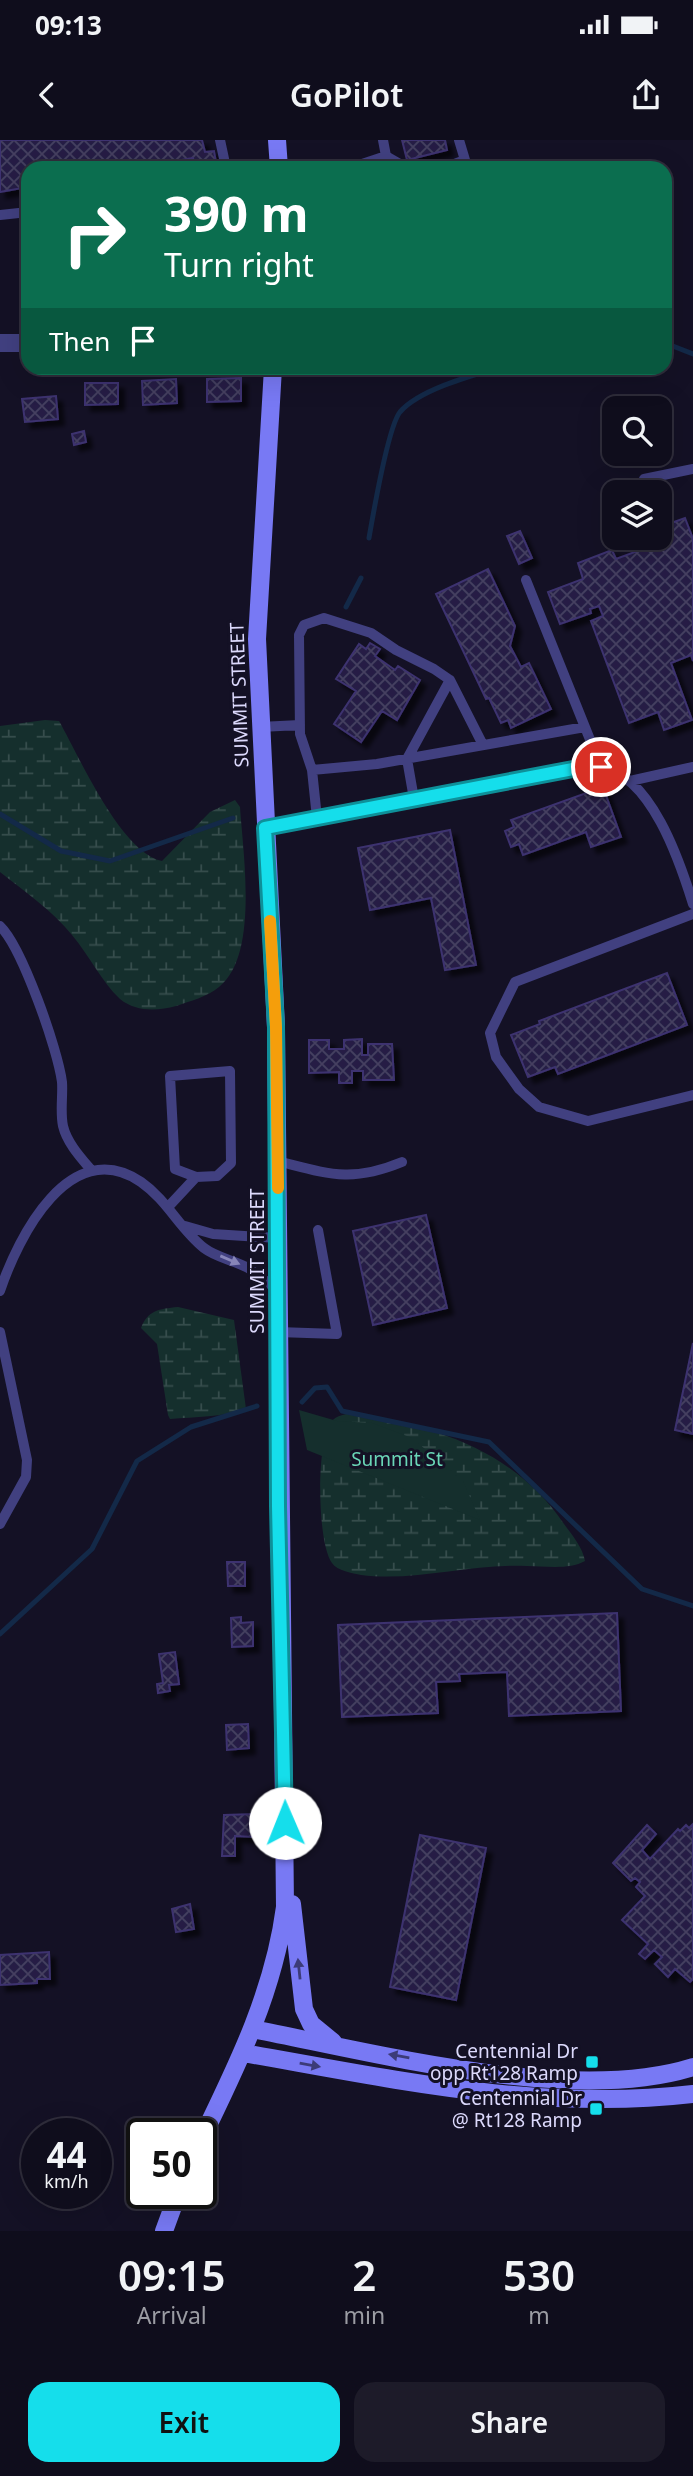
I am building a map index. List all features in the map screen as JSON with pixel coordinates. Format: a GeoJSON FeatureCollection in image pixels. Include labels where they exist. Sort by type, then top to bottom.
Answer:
{"type":"FeatureCollection","features":[{"type":"Feature","properties":{"kind":"main road"},"geometry":{"type":"LineString","coordinates":[[277,140],[278,161]]}},
{"type":"Feature","properties":{"kind":"main road","name":"SUMMIT STREET"},"geometry":{"type":"LineString","coordinates":[[212,2118],[243,2053],[268,1988],[281,1940],[286,1860],[279,1519],[276,1027],[260,727],[257,616],[273,375]]}},
{"type":"Feature","properties":{"kind":"main road"},"geometry":{"type":"LineString","coordinates":[[286,1860],[304,2009],[311,2024],[324,2037],[339,2045]]}},
{"type":"Feature","properties":{"kind":"main road"},"geometry":{"type":"LineString","coordinates":[[252,2029],[524,2076],[613,2080],[693,2073]]}},
{"type":"Feature","properties":{"kind":"main road"},"geometry":{"type":"LineString","coordinates":[[243,2053],[427,2086],[520,2098],[613,2100],[693,2094]]}},
{"type":"Feature","properties":{"kind":"main road"},"geometry":{"type":"LineString","coordinates":[[658,2076],[693,2067]]}},
{"type":"Feature","properties":{"kind":"main road"},"geometry":{"type":"LineString","coordinates":[[164,2231],[172,2209]]}},
{"type":"Feature","properties":{"kind":"street"},"geometry":{"type":"LineString","coordinates":[[0,343],[21,343]]}},
{"type":"Feature","properties":{"kind":"lane"},"geometry":{"type":"LineString","coordinates":[[220,140],[224,161]]}},
{"type":"Feature","properties":{"kind":"lane"},"geometry":{"type":"LineString","coordinates":[[383,140],[386,156]]}},
{"type":"Feature","properties":{"kind":"lane"},"geometry":{"type":"LineString","coordinates":[[459,140],[465,160],[462,161]]}},
{"type":"Feature","properties":{"kind":"lane"},"geometry":{"type":"LineString","coordinates":[[371,161],[386,156],[395,161]]}},
{"type":"Feature","properties":{"kind":"lane"},"geometry":{"type":"LineString","coordinates":[[0,215],[21,213]]}},
{"type":"Feature","properties":{"kind":"lane"},"geometry":{"type":"LineString","coordinates":[[644,479],[693,470]]}},
{"type":"Feature","properties":{"kind":"lane"},"geometry":{"type":"LineString","coordinates":[[526,580],[601,767]]}},
{"type":"Feature","properties":{"kind":"lane"},"geometry":{"type":"LineString","coordinates":[[317,818],[312,770],[300,725],[299,635],[304,625],[324,618],[370,632],[450,680],[483,745]]}},
{"type":"Feature","properties":{"kind":"lane"},"geometry":{"type":"LineString","coordinates":[[414,799],[407,759],[450,680]]}},
{"type":"Feature","properties":{"kind":"lane"},"geometry":{"type":"LineString","coordinates":[[260,727],[300,725]]}},
{"type":"Feature","properties":{"kind":"lane"},"geometry":{"type":"LineString","coordinates":[[312,770],[407,759],[585,727]]}},
{"type":"Feature","properties":{"kind":"lane"},"geometry":{"type":"LineString","coordinates":[[265,828],[601,767],[630,781],[660,820],[679,860],[693,904]]}},
{"type":"Feature","properties":{"kind":"lane"},"geometry":{"type":"LineString","coordinates":[[630,781],[693,767]]}},
{"type":"Feature","properties":{"kind":"lane"},"geometry":{"type":"LineString","coordinates":[[693,914],[514,982],[490,1033],[496,1057],[519,1089],[539,1107],[588,1121],[693,1095]]}},
{"type":"Feature","properties":{"kind":"lane"},"geometry":{"type":"LineString","coordinates":[[0,926],[13,945],[31,985],[58,1066],[63,1126],[69,1141],[92,1171]]}},
{"type":"Feature","properties":{"kind":"lane"},"geometry":{"type":"LineString","coordinates":[[169,1206],[195,1177],[217,1176],[231,1163],[230,1071],[170,1076],[175,1169],[195,1177]]}},
{"type":"Feature","properties":{"kind":"lane"},"geometry":{"type":"LineString","coordinates":[[277,1161],[339,1177],[375,1173],[402,1162]]}},
{"type":"Feature","properties":{"kind":"lane"},"geometry":{"type":"LineString","coordinates":[[0,1291],[6,1273],[34,1220],[59,1188],[80,1173],[92,1171],[121,1172],[140,1182],[169,1206],[204,1248],[247,1268],[278,1290]]}},
{"type":"Feature","properties":{"kind":"lane"},"geometry":{"type":"LineString","coordinates":[[184,1226],[213,1234],[278,1238]]}},
{"type":"Feature","properties":{"kind":"lane"},"geometry":{"type":"LineString","coordinates":[[278,1332],[337,1334],[318,1230]]}},
{"type":"Feature","properties":{"kind":"lane"},"geometry":{"type":"LineString","coordinates":[[0,1332],[27,1460],[26,1477],[0,1524]]}},
{"type":"Feature","properties":{"kind":"green space"},"geometry":{"type":"Polygon","coordinates":[[[45,720],[59,721],[103,801],[131,841],[147,854],[162,861],[210,812],[235,800],[240,807],[246,903],[244,929],[240,952],[232,972],[219,987],[204,996],[161,1009],[140,1008],[126,1003],[107,984],[64,926],[0,872],[0,726],[45,720]]]}},
{"type":"Feature","properties":{"kind":"green space"},"geometry":{"type":"Polygon","coordinates":[[[178,1307],[234,1320],[246,1409],[218,1415],[170,1419],[157,1344],[141,1328],[151,1314],[178,1307]]]}},
{"type":"Feature","properties":{"kind":"green space","name":"Summit St"},"geometry":{"type":"Polygon","coordinates":[[[299,1410],[337,1421],[372,1423],[412,1438],[463,1481],[480,1520],[307,1450],[299,1410]]]}},
{"type":"Feature","properties":{"kind":"green space"},"geometry":{"type":"Polygon","coordinates":[[[355,1412],[444,1435],[498,1460],[544,1499],[577,1542],[585,1561],[565,1567],[486,1567],[402,1576],[361,1575],[338,1568],[332,1563],[327,1552],[323,1535],[320,1492],[323,1450],[331,1422],[339,1416],[355,1412]]]}},
{"type":"Feature","properties":{"kind":"building"},"geometry":{"type":"Polygon","coordinates":[[[0,140],[202,140],[205,152],[214,151],[216,161],[194,161],[193,158],[176,161],[21,161],[21,188],[0,192],[0,140]]]}},
{"type":"Feature","properties":{"kind":"building"},"geometry":{"type":"Polygon","coordinates":[[[402,140],[445,140],[447,150],[407,160],[402,140]]]}},
{"type":"Feature","properties":{"kind":"building"},"geometry":{"type":"Polygon","coordinates":[[[241,378],[241,401],[207,402],[207,379],[241,378]]]}},
{"type":"Feature","properties":{"kind":"building"},"geometry":{"type":"Polygon","coordinates":[[[176,379],[177,403],[143,405],[142,381],[176,379]]]}},
{"type":"Feature","properties":{"kind":"building"},"geometry":{"type":"Polygon","coordinates":[[[85,383],[118,383],[118,404],[85,405],[85,383]]]}},
{"type":"Feature","properties":{"kind":"building"},"geometry":{"type":"Polygon","coordinates":[[[56,396],[58,419],[25,422],[22,399],[56,396]]]}},
{"type":"Feature","properties":{"kind":"building"},"geometry":{"type":"Polygon","coordinates":[[[84,431],[86,442],[74,445],[72,434],[84,431]]]}},
{"type":"Feature","properties":{"kind":"building"},"geometry":{"type":"Polygon","coordinates":[[[685,518],[693,539],[693,661],[691,655],[671,663],[692,720],[664,730],[658,712],[629,723],[591,621],[603,616],[599,606],[590,609],[591,613],[560,624],[548,592],[583,579],[578,563],[612,550],[616,559],[640,550],[672,550],[672,523],[685,518]]]}},
{"type":"Feature","properties":{"kind":"building"},"geometry":{"type":"Polygon","coordinates":[[[520,531],[532,558],[519,564],[507,536],[520,531]]]}},
{"type":"Feature","properties":{"kind":"building"},"geometry":{"type":"Polygon","coordinates":[[[488,569],[515,626],[510,646],[521,667],[529,663],[551,709],[511,728],[508,720],[501,723],[489,698],[486,699],[436,594],[488,569]]]}},
{"type":"Feature","properties":{"kind":"building"},"geometry":{"type":"Polygon","coordinates":[[[370,643],[380,649],[375,656],[395,670],[398,666],[420,680],[397,720],[382,711],[361,742],[334,724],[356,691],[336,679],[359,644],[366,649],[370,643]]]}},
{"type":"Feature","properties":{"kind":"building"},"geometry":{"type":"Polygon","coordinates":[[[603,787],[621,837],[591,847],[586,832],[523,855],[519,844],[511,847],[505,831],[514,827],[511,820],[603,787]]]}},
{"type":"Feature","properties":{"kind":"building"},"geometry":{"type":"Polygon","coordinates":[[[450,830],[476,965],[445,970],[431,898],[370,910],[358,848],[450,830]]]}},
{"type":"Feature","properties":{"kind":"building"},"geometry":{"type":"Polygon","coordinates":[[[667,973],[687,1025],[558,1074],[555,1067],[528,1077],[511,1035],[540,1024],[539,1021],[667,973]]]}},
{"type":"Feature","properties":{"kind":"building"},"geometry":{"type":"Polygon","coordinates":[[[362,1039],[362,1055],[368,1055],[368,1044],[392,1044],[394,1080],[363,1080],[363,1071],[352,1071],[352,1083],[339,1083],[339,1072],[309,1073],[309,1040],[329,1040],[329,1049],[344,1049],[344,1040],[362,1039]]]}},
{"type":"Feature","properties":{"kind":"building"},"geometry":{"type":"Polygon","coordinates":[[[426,1215],[447,1308],[373,1325],[353,1231],[426,1215]]]}},
{"type":"Feature","properties":{"kind":"building"},"geometry":{"type":"Polygon","coordinates":[[[693,1343],[693,1434],[675,1430],[693,1343]]]}},
{"type":"Feature","properties":{"kind":"building"},"geometry":{"type":"Polygon","coordinates":[[[227,1562],[245,1562],[245,1586],[228,1586],[227,1562]]]}},
{"type":"Feature","properties":{"kind":"building"},"geometry":{"type":"Polygon","coordinates":[[[617,1613],[621,1711],[509,1716],[507,1672],[459,1674],[460,1681],[436,1682],[438,1713],[342,1717],[338,1625],[617,1613]]]}},
{"type":"Feature","properties":{"kind":"building"},"geometry":{"type":"Polygon","coordinates":[[[241,1617],[241,1623],[253,1622],[253,1646],[232,1647],[231,1618],[241,1617]]]}},
{"type":"Feature","properties":{"kind":"building"},"geometry":{"type":"Polygon","coordinates":[[[175,1652],[179,1684],[169,1685],[170,1691],[158,1693],[157,1684],[163,1683],[159,1654],[175,1652]]]}},
{"type":"Feature","properties":{"kind":"building"},"geometry":{"type":"Polygon","coordinates":[[[248,1724],[249,1748],[227,1750],[226,1725],[248,1724]]]}},
{"type":"Feature","properties":{"kind":"building"},"geometry":{"type":"Polygon","coordinates":[[[255,1814],[254,1837],[235,1836],[235,1856],[222,1856],[224,1815],[255,1814]]]}},
{"type":"Feature","properties":{"kind":"building"},"geometry":{"type":"Polygon","coordinates":[[[693,1824],[693,1979],[690,1982],[675,1969],[668,1977],[655,1964],[662,1957],[654,1950],[645,1959],[639,1954],[648,1944],[622,1920],[645,1896],[636,1887],[640,1882],[635,1878],[631,1881],[613,1863],[647,1825],[656,1834],[642,1850],[650,1859],[678,1829],[680,1831],[686,1825],[689,1828],[693,1824]]]}},
{"type":"Feature","properties":{"kind":"building"},"geometry":{"type":"Polygon","coordinates":[[[420,1835],[486,1848],[456,2000],[390,1987],[420,1835]]]}},
{"type":"Feature","properties":{"kind":"building"},"geometry":{"type":"Polygon","coordinates":[[[190,1904],[194,1929],[176,1932],[172,1909],[190,1904]]]}},
{"type":"Feature","properties":{"kind":"building"},"geometry":{"type":"Polygon","coordinates":[[[49,1952],[50,1979],[37,1979],[37,1983],[0,1985],[0,1955],[49,1952]]]}},
{"type":"Feature","properties":{"kind":"waterway"},"geometry":{"type":"LineString","coordinates":[[672,346],[693,354]]}},
{"type":"Feature","properties":{"kind":"waterway"},"geometry":{"type":"LineString","coordinates":[[369,538],[386,452],[400,412],[419,397],[476,375]]}},
{"type":"Feature","properties":{"kind":"waterway"},"geometry":{"type":"LineString","coordinates":[[346,607],[361,578]]}},
{"type":"Feature","properties":{"kind":"waterway"},"geometry":{"type":"LineString","coordinates":[[0,814],[61,851],[110,861],[233,818]]}},
{"type":"Feature","properties":{"kind":"waterway"},"geometry":{"type":"LineString","coordinates":[[302,1402],[315,1388],[327,1387],[342,1411],[489,1442],[642,1589],[693,1606]]}},
{"type":"Feature","properties":{"kind":"waterway"},"geometry":{"type":"LineString","coordinates":[[0,1634],[92,1549],[137,1461],[191,1427],[257,1406]]}},
{"type":"Feature","properties":{"kind":"slow traffic"},"geometry":{"type":"LineString","coordinates":[[270,921],[276,1027],[278,1188]]}},
{"type":"Feature","properties":{"kind":"place","name":"Centennial Dr opp Rt128 Ramp"},"geometry":{"type":"Point","coordinates":[592,2062]}},
{"type":"Feature","properties":{"kind":"place","name":"Centennial Dr @ Rt128 Ramp"},"geometry":{"type":"Point","coordinates":[596,2109]}},
{"type":"Feature","properties":{"kind":"route"},"geometry":{"type":"LineString","coordinates":[[285,1823],[278,1506],[276,1027],[265,828],[573,769],[601,767]]}}]}
